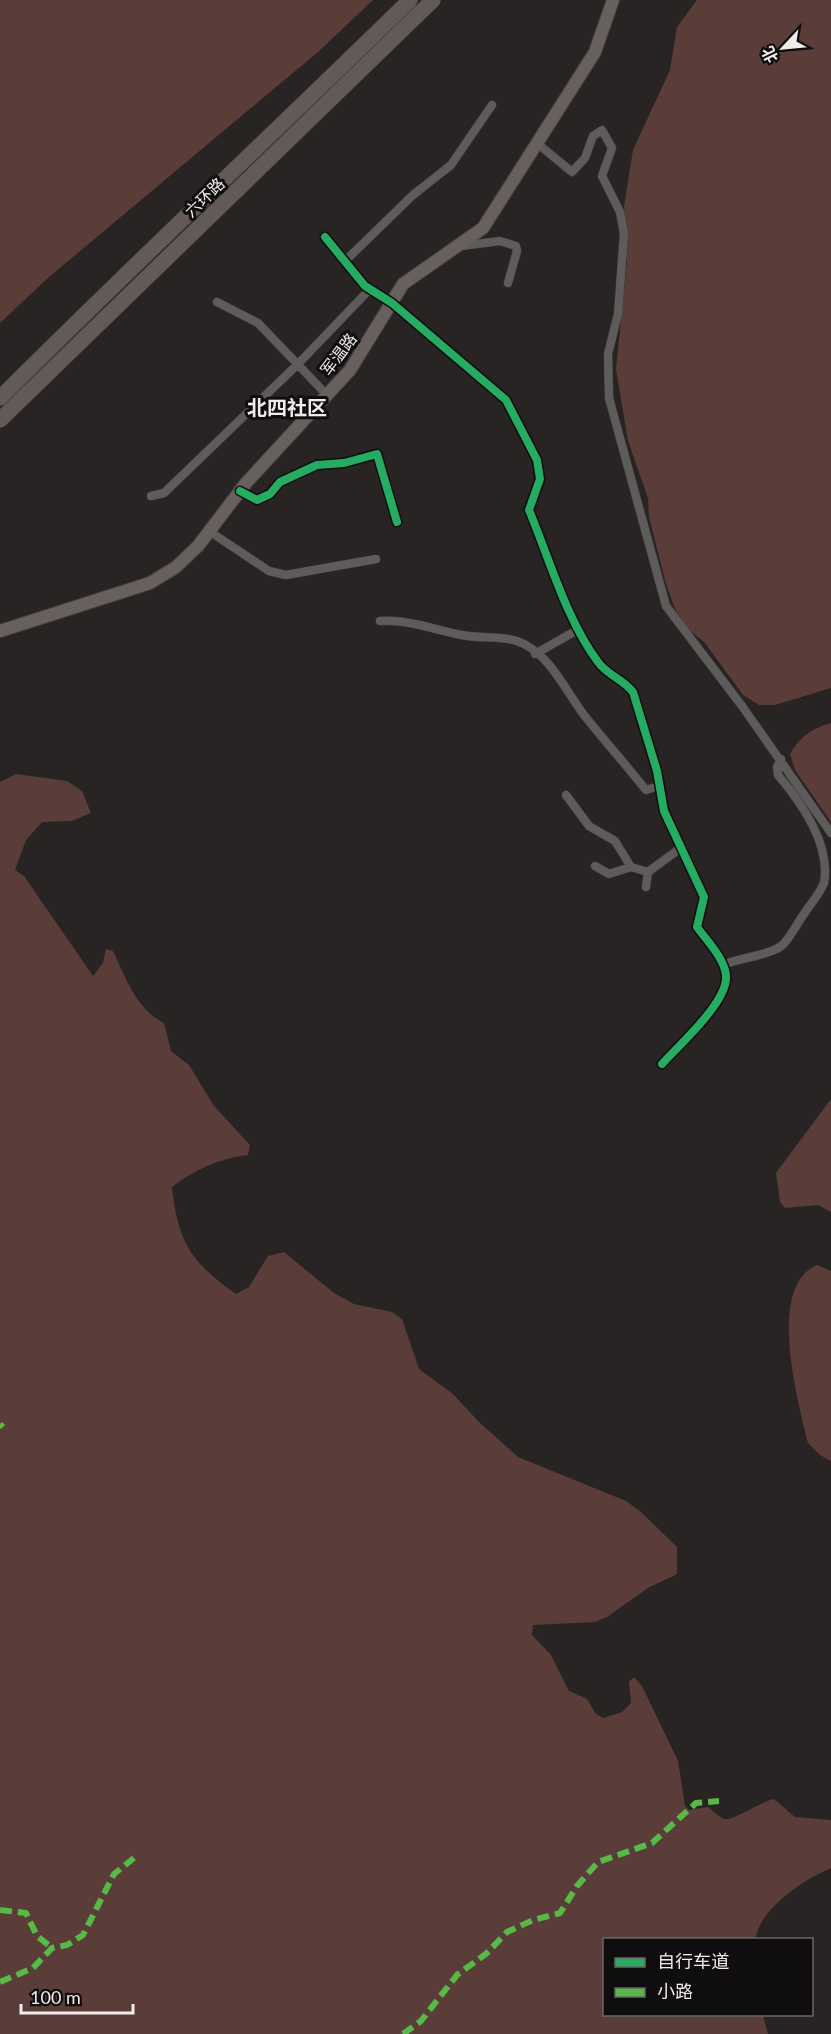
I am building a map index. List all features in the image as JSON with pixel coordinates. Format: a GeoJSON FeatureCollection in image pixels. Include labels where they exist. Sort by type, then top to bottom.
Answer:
{"type":"FeatureCollection","features":[{"type":"Feature","properties":{"kind":"highway","name":"六环路"},"geometry":{"type":"LineString","coordinates":[[0,398],[102,296],[237,169],[410,0]]}},
{"type":"Feature","properties":{"kind":"highway","name":"六环路"},"geometry":{"type":"LineString","coordinates":[[0,420],[433,0]]}},
{"type":"Feature","properties":{"kind":"main road","name":"军温路"},"geometry":{"type":"LineString","coordinates":[[0,631],[155,581],[176,567],[209,531],[240,491],[350,370],[404,284],[461,246],[483,228],[595,52],[613,0]]}},
{"type":"Feature","properties":{"kind":"street"},"geometry":{"type":"LineString","coordinates":[[344,262],[413,195],[451,165],[492,105]]}},
{"type":"Feature","properties":{"kind":"street"},"geometry":{"type":"LineString","coordinates":[[538,144],[572,172],[585,158],[592,136],[602,130],[612,148],[602,176],[621,212],[624,234],[618,314],[608,354],[609,398],[666,606],[781,759],[831,833]]}},
{"type":"Feature","properties":{"kind":"street"},"geometry":{"type":"LineString","coordinates":[[325,237],[344,262],[370,289],[392,303],[482,377],[510,407],[537,460],[540,478],[529,510],[554,568],[565,603],[598,662],[626,682],[633,692],[654,761],[664,811],[704,897],[697,927],[723,965],[726,976],[725,990],[699,1024],[662,1064]]}},
{"type":"Feature","properties":{"kind":"street"},"geometry":{"type":"LineString","coordinates":[[461,246],[500,242],[516,246],[517,251],[508,283]]}},
{"type":"Feature","properties":{"kind":"street"},"geometry":{"type":"LineString","coordinates":[[151,496],[164,493],[298,364],[370,289]]}},
{"type":"Feature","properties":{"kind":"street"},"geometry":{"type":"LineString","coordinates":[[217,302],[258,322],[327,395]]}},
{"type":"Feature","properties":{"kind":"street"},"geometry":{"type":"LineString","coordinates":[[240,491],[257,500],[270,494],[280,483],[317,465],[344,463],[377,454],[397,522]]}},
{"type":"Feature","properties":{"kind":"street"},"geometry":{"type":"LineString","coordinates":[[209,531],[269,571],[286,574],[376,560]]}},
{"type":"Feature","properties":{"kind":"street"},"geometry":{"type":"LineString","coordinates":[[380,621],[417,624],[462,636],[496,636],[519,642],[535,654],[565,685],[582,712],[646,790],[659,786]]}},
{"type":"Feature","properties":{"kind":"street"},"geometry":{"type":"LineString","coordinates":[[535,654],[579,629]]}},
{"type":"Feature","properties":{"kind":"street"},"geometry":{"type":"LineString","coordinates":[[723,965],[782,946],[820,893],[825,880],[829,862],[818,829],[778,774],[777,767],[781,759]]}},
{"type":"Feature","properties":{"kind":"street"},"geometry":{"type":"LineString","coordinates":[[566,795],[589,826],[615,841],[631,867]]}},
{"type":"Feature","properties":{"kind":"street"},"geometry":{"type":"LineString","coordinates":[[646,887],[648,872],[682,847]]}},
{"type":"Feature","properties":{"kind":"street"},"geometry":{"type":"LineString","coordinates":[[595,866],[609,873],[631,867],[648,872]]}},
{"type":"Feature","properties":{"kind":"shaded area"},"geometry":{"type":"Polygon","coordinates":[[[0,0],[373,0],[318,52],[49,277],[0,323],[0,0]]]}},
{"type":"Feature","properties":{"kind":"shaded area"},"geometry":{"type":"Polygon","coordinates":[[[697,0],[831,0],[831,688],[775,705],[759,705],[743,695],[705,643],[688,629],[675,609],[666,584],[649,517],[648,498],[628,441],[616,369],[627,261],[624,206],[633,150],[670,70],[677,27],[697,0]]]}},
{"type":"Feature","properties":{"kind":"shaded area"},"geometry":{"type":"Polygon","coordinates":[[[831,723],[831,822],[795,770],[790,754],[807,734],[831,723]]]}},
{"type":"Feature","properties":{"kind":"shaded area"},"geometry":{"type":"Polygon","coordinates":[[[16,774],[67,781],[82,791],[91,813],[72,821],[42,822],[26,840],[15,870],[24,876],[93,976],[103,963],[106,949],[113,951],[127,982],[139,1001],[146,1010],[164,1023],[171,1051],[189,1065],[214,1106],[250,1145],[248,1155],[208,1166],[172,1187],[178,1223],[189,1250],[198,1261],[236,1294],[249,1287],[268,1256],[284,1252],[334,1293],[354,1304],[392,1312],[402,1319],[419,1369],[453,1394],[479,1422],[518,1457],[626,1501],[641,1512],[677,1547],[677,1574],[648,1588],[607,1617],[595,1622],[533,1625],[532,1635],[551,1655],[569,1691],[587,1699],[596,1714],[603,1718],[622,1712],[631,1703],[629,1682],[634,1677],[642,1686],[678,1761],[685,1806],[689,1810],[708,1807],[722,1818],[728,1819],[774,1799],[795,1817],[831,1820],[831,1868],[797,1887],[774,1906],[765,1917],[756,1938],[603,1938],[603,2016],[763,2016],[768,2034],[0,2034],[0,782],[16,774]]]}},
{"type":"Feature","properties":{"kind":"shaded area"},"geometry":{"type":"Polygon","coordinates":[[[831,1099],[831,1212],[818,1205],[785,1208],[780,1202],[776,1173],[831,1099]]]}},
{"type":"Feature","properties":{"kind":"shaded area"},"geometry":{"type":"Polygon","coordinates":[[[817,1265],[831,1271],[831,1461],[820,1455],[808,1443],[798,1401],[790,1346],[789,1320],[793,1296],[802,1277],[817,1265]]]}},
{"type":"Feature","properties":{"kind":"marked path"},"geometry":{"type":"LineString","coordinates":[[0,1424],[3,1427]]}},
{"type":"Feature","properties":{"kind":"marked path"},"geometry":{"type":"LineString","coordinates":[[403,2034],[421,2021],[457,1975],[487,1953],[507,1932],[533,1920],[560,1913],[577,1886],[598,1862],[652,1843],[696,1803],[719,1801]]}},
{"type":"Feature","properties":{"kind":"marked path"},"geometry":{"type":"LineString","coordinates":[[0,1982],[33,1968],[52,1948],[67,1945],[83,1935],[114,1874],[134,1858]]}},
{"type":"Feature","properties":{"kind":"marked path"},"geometry":{"type":"LineString","coordinates":[[0,1910],[26,1913],[37,1936],[52,1948]]}},
{"type":"Feature","properties":{"kind":"cycle path"},"geometry":{"type":"LineString","coordinates":[[325,237],[365,286],[392,303],[506,400],[537,460],[540,479],[529,510],[559,589],[577,628],[598,662],[633,692],[657,771],[664,811],[704,897],[697,927],[719,956],[726,975],[725,986],[712,1010],[662,1064]]}},
{"type":"Feature","properties":{"kind":"cycle path"},"geometry":{"type":"LineString","coordinates":[[240,491],[257,500],[270,494],[280,482],[317,465],[344,463],[377,454],[397,522]]}},
{"type":"Feature","properties":{"kind":"district","name":"北四社区"},"geometry":{"type":"Point","coordinates":[287,407]}}]}
